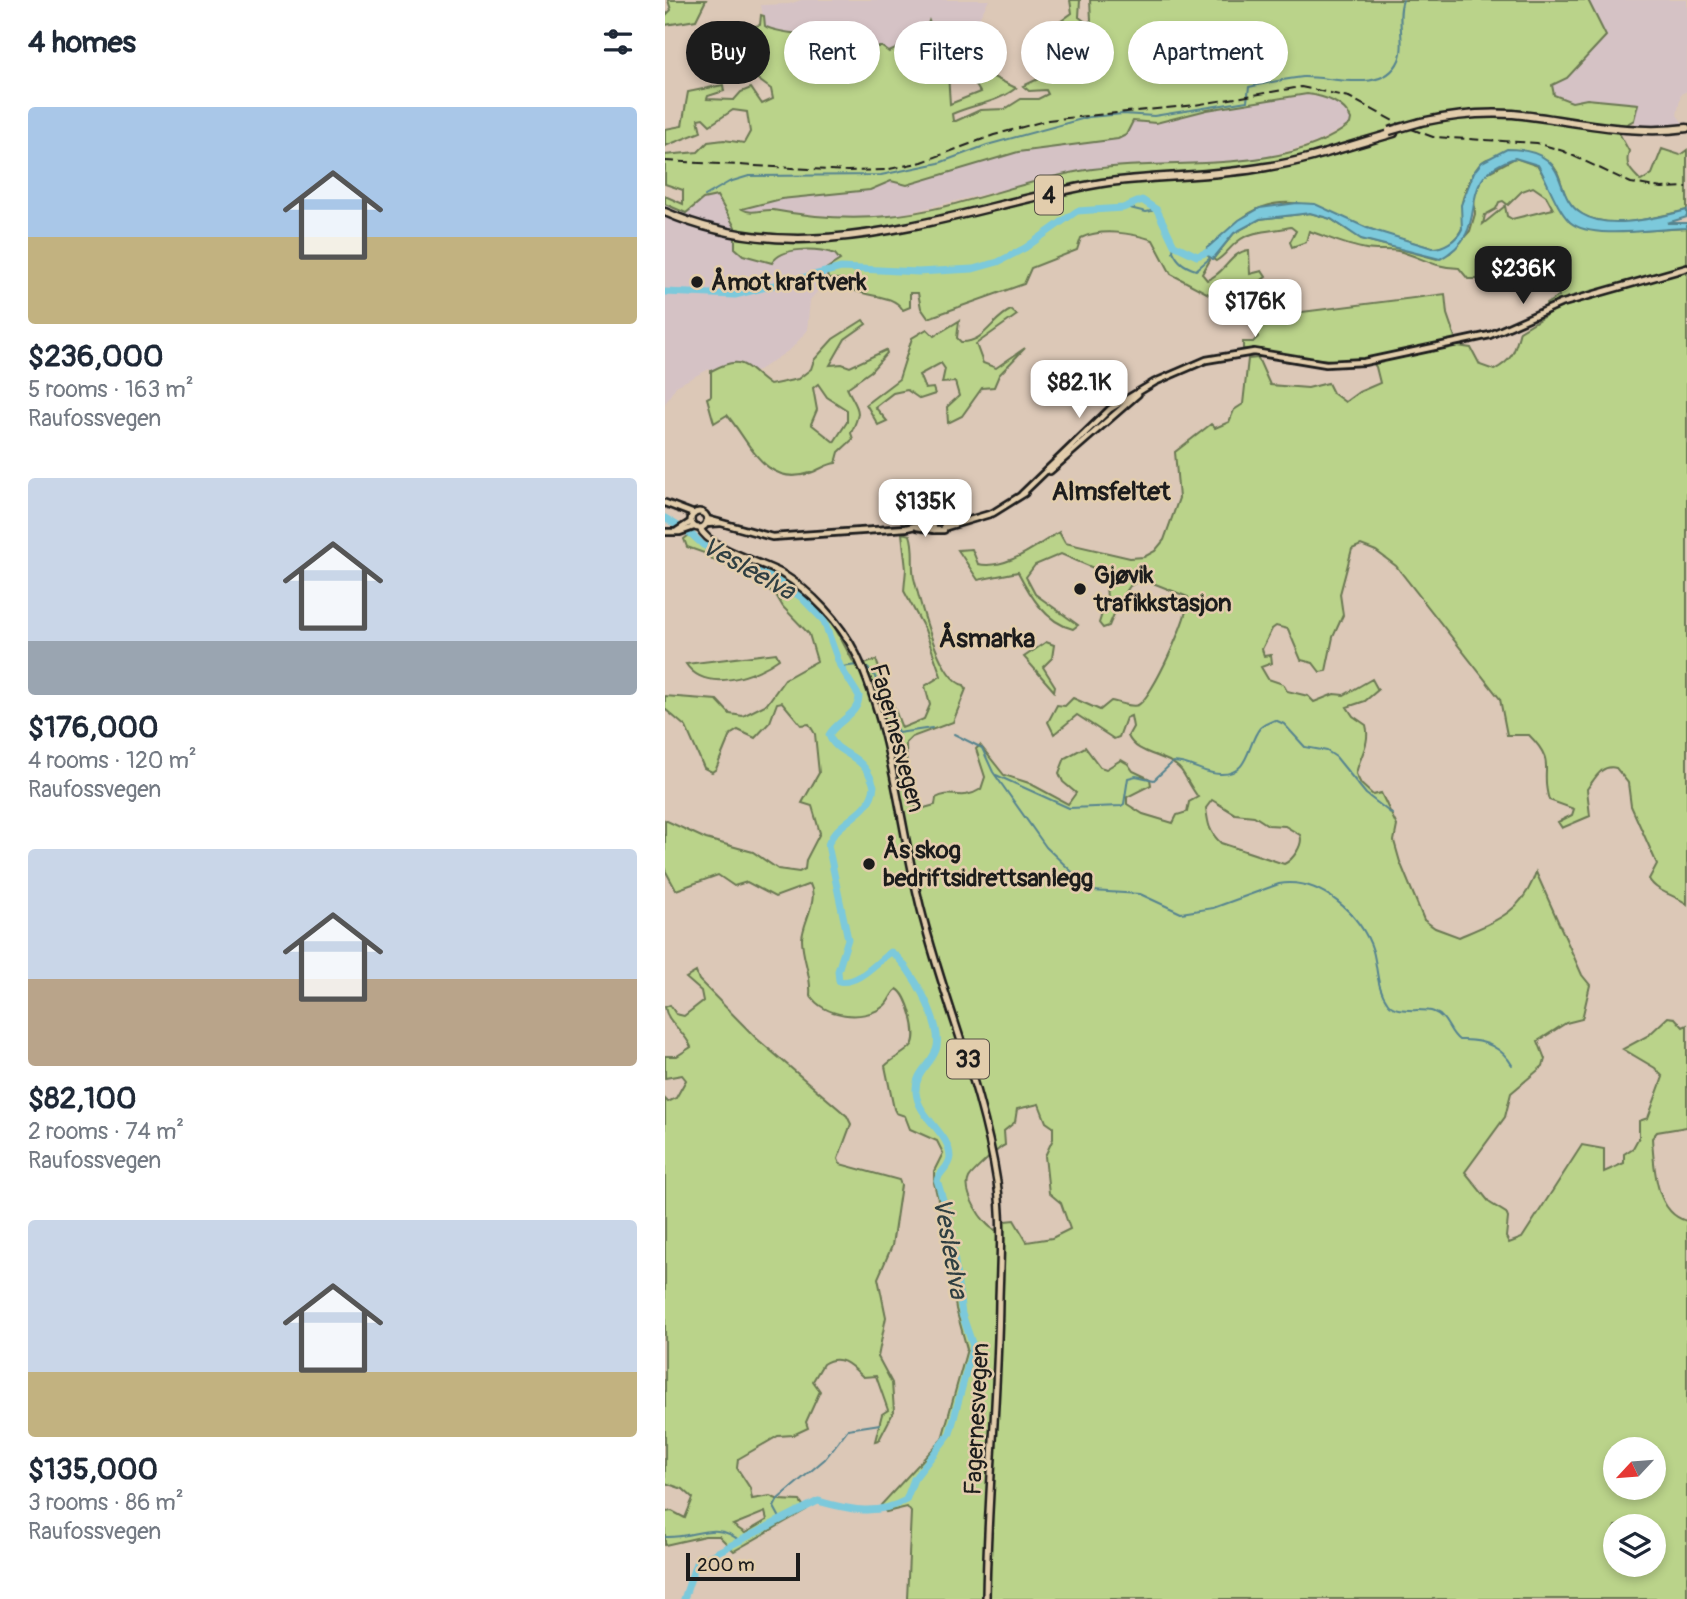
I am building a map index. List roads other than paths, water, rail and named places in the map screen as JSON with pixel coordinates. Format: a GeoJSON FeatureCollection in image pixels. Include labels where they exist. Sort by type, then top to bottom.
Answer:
{"type":"FeatureCollection","features":[{"type":"Feature","properties":{"kind":"highway","name":"4"},"geometry":{"type":"LineString","coordinates":[[665,211],[703,224],[775,237],[884,233],[1099,184],[1264,168],[1423,123],[1493,117],[1632,135],[1687,130]]}},
{"type":"Feature","properties":{"kind":"main road"},"geometry":{"type":"LineString","coordinates":[[916,527],[942,531],[946,527],[993,513],[1022,494],[1130,400],[1159,380],[1206,360],[1241,352],[1268,353],[1332,365],[1385,358],[1490,335],[1560,304],[1687,268]]}},
{"type":"Feature","properties":{"kind":"main road"},"geometry":{"type":"LineString","coordinates":[[665,503],[681,509],[699,522]]}},
{"type":"Feature","properties":{"kind":"main road"},"geometry":{"type":"LineString","coordinates":[[665,532],[676,532],[699,522],[721,523],[772,537],[916,527],[933,522],[937,518],[963,522]]}},
{"type":"Feature","properties":{"kind":"main road"},"geometry":{"type":"LineString","coordinates":[[944,520],[946,527]]}},
{"type":"Feature","properties":{"kind":"main road","name":"Fagernesvegen"},"geometry":{"type":"LineString","coordinates":[[699,522],[708,538],[766,565],[796,584],[830,616],[855,652],[867,682],[888,758],[917,897],[981,1102],[997,1184],[1000,1258],[986,1599]]}},
{"type":"Feature","properties":{"kind":"main road"},"geometry":{"type":"LineString","coordinates":[[933,522],[934,530]]}},
{"type":"Feature","properties":{"kind":"water"},"geometry":{"type":"Polygon","coordinates":[[[1507,149],[1528,151],[1543,157],[1558,174],[1572,206],[1593,219],[1606,222],[1634,221],[1687,210],[1687,217],[1667,223],[1687,223],[1687,228],[1609,232],[1580,228],[1570,222],[1560,210],[1538,165],[1515,158],[1495,167],[1483,179],[1477,191],[1467,233],[1457,247],[1440,259],[1361,239],[1331,219],[1310,213],[1260,219],[1234,233],[1213,259],[1205,254],[1207,248],[1239,220],[1260,208],[1297,203],[1315,204],[1367,228],[1432,248],[1441,247],[1453,240],[1462,229],[1461,205],[1474,172],[1482,162],[1507,149]]]}},
{"type":"Feature","properties":{"kind":"waterway"},"geometry":{"type":"LineString","coordinates":[[705,196],[729,182],[749,176],[881,175],[939,163],[987,145],[1089,117],[1123,114],[1154,116],[1247,101],[1249,87],[1282,80],[1303,77],[1356,81],[1382,77],[1392,71],[1401,54],[1400,15],[1403,0]]}},
{"type":"Feature","properties":{"kind":"waterway"},"geometry":{"type":"LineString","coordinates":[[665,292],[735,295],[841,268],[918,272],[973,269],[998,262],[1025,248],[1077,211],[1123,208],[1142,200],[1157,210],[1174,245],[1197,256],[1213,250]]}},
{"type":"Feature","properties":{"kind":"waterway"},"geometry":{"type":"LineString","coordinates":[[1126,207],[1146,212],[1157,210]]}},
{"type":"Feature","properties":{"kind":"waterway"},"geometry":{"type":"LineString","coordinates":[[1174,245],[1173,251],[1177,258],[1196,270],[1209,259]]}},
{"type":"Feature","properties":{"kind":"waterway","name":"Vesleelva"},"geometry":{"type":"LineString","coordinates":[[665,518],[703,545],[762,571],[801,597],[824,621],[840,666],[859,696],[852,713],[829,735],[838,747],[863,766],[874,786],[867,804],[832,836],[828,845],[848,939],[838,971],[839,981],[861,976],[891,952],[908,970],[931,1013],[936,1027],[936,1050],[920,1074],[916,1092],[922,1110],[949,1148],[949,1161],[937,1180],[949,1219],[962,1314],[973,1346],[950,1433],[914,1479],[906,1500],[872,1510],[851,1509],[818,1501],[696,1563],[684,1599]]}},
{"type":"Feature","properties":{"kind":"waterway"},"geometry":{"type":"LineString","coordinates":[[841,667],[857,665]]}},
{"type":"Feature","properties":{"kind":"waterway"},"geometry":{"type":"LineString","coordinates":[[863,665],[873,672],[898,733],[932,728]]}},
{"type":"Feature","properties":{"kind":"waterway"},"geometry":{"type":"LineString","coordinates":[[996,775],[1069,808],[1121,806],[1124,804],[1128,778],[1136,776],[1154,780],[1173,762],[1208,772],[1230,773],[1242,764],[1260,728],[1275,720],[1284,724],[1305,747],[1327,751],[1336,757],[1366,794],[1392,814]]}},
{"type":"Feature","properties":{"kind":"waterway"},"geometry":{"type":"LineString","coordinates":[[954,734],[982,748],[993,772],[1046,847],[1092,891],[1140,894],[1181,913],[1213,908],[1279,884],[1309,886],[1337,901],[1359,924],[1373,951],[1381,991],[1392,1007],[1439,1014],[1459,1040],[1489,1044],[1502,1052],[1512,1065]]}},
{"type":"Feature","properties":{"kind":"waterway"},"geometry":{"type":"LineString","coordinates":[[780,1518],[774,1507],[778,1499],[825,1459],[848,1429],[880,1424]]}},
{"type":"Feature","properties":{"kind":"waterway"},"geometry":{"type":"LineString","coordinates":[[665,1537],[714,1531],[732,1535],[741,1542]]}},
{"type":"Feature","properties":{"kind":"railway"},"geometry":{"type":"LineString","coordinates":[[665,161],[847,171],[885,170],[922,162],[994,135],[1048,120],[1195,105],[1301,87],[1349,97],[1401,125],[1433,137],[1537,143],[1563,151],[1631,183],[1662,188],[1687,187]]}},
{"type":"Feature","properties":{"kind":"place","name":"Åmot kraftverk"},"geometry":{"type":"Point","coordinates":[697,282]}},
{"type":"Feature","properties":{"kind":"place","name":"Gjøvik trafikkstasjon"},"geometry":{"type":"Point","coordinates":[1080,589]}},
{"type":"Feature","properties":{"kind":"place","name":"Ås skog bedriftsidrettsanlegg"},"geometry":{"type":"Point","coordinates":[869,864]}},
{"type":"Feature","properties":{"kind":"district","name":"Almsfeltet"},"geometry":{"type":"Point","coordinates":[1111,492]}},
{"type":"Feature","properties":{"kind":"district","name":"Åsmarka"},"geometry":{"type":"Point","coordinates":[987,639]}}]}
